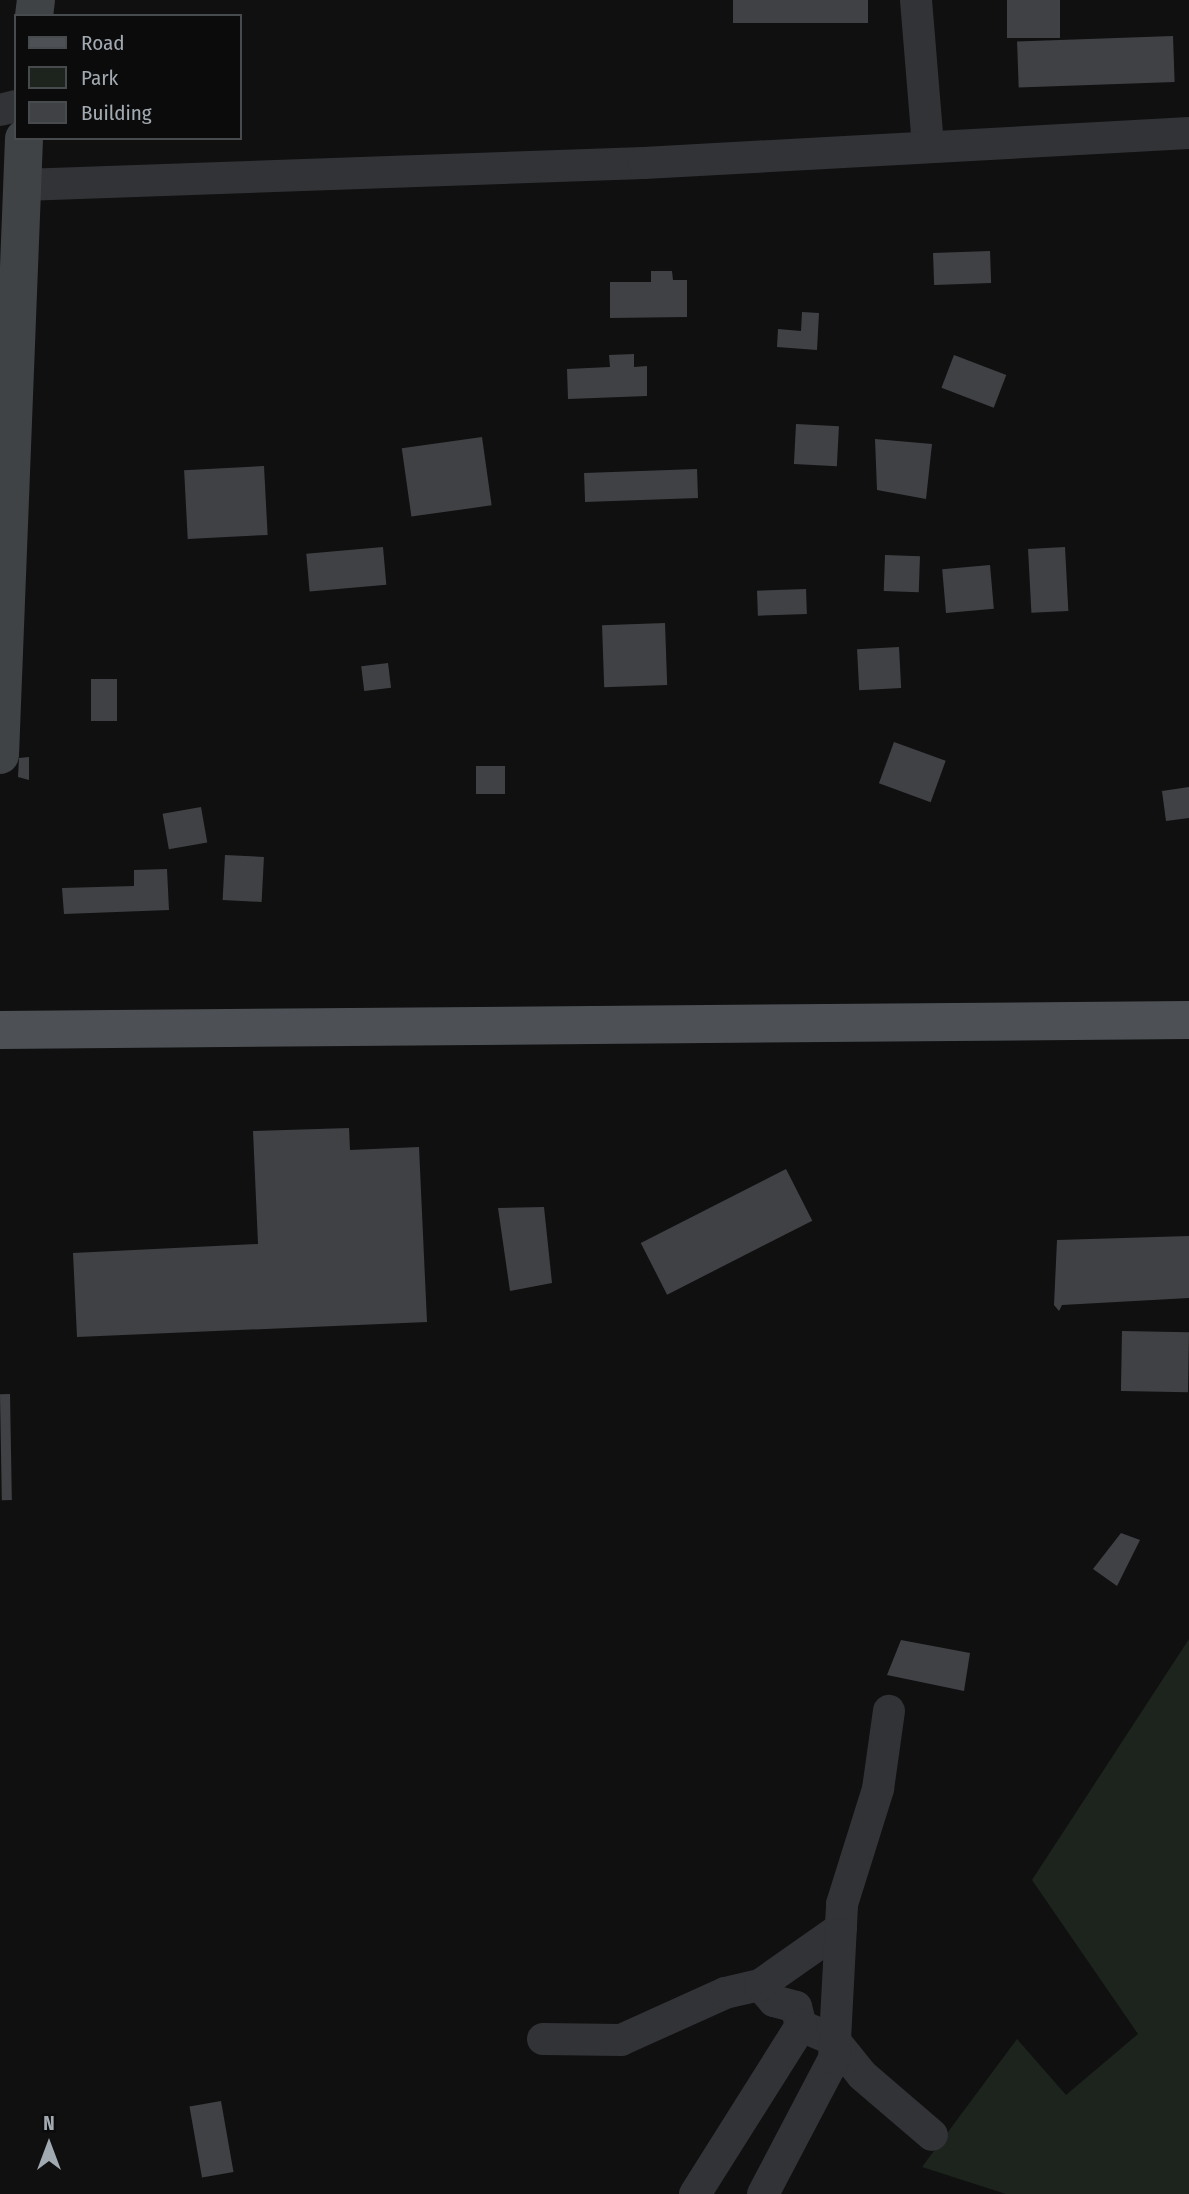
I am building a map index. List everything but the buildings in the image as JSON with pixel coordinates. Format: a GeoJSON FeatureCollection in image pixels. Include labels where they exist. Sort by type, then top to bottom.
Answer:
{"type":"FeatureCollection","features":[{"type":"Feature","properties":{"kind":"main road"},"geometry":{"type":"LineString","coordinates":[[0,755],[24,140]]}},
{"type":"Feature","properties":{"kind":"main road"},"geometry":{"type":"LineString","coordinates":[[0,1030],[1189,1020]]}},
{"type":"Feature","properties":{"kind":"street"},"geometry":{"type":"LineString","coordinates":[[916,0],[928,147]]}},
{"type":"Feature","properties":{"kind":"street"},"geometry":{"type":"LineString","coordinates":[[23,185],[928,147],[1189,133]]}},
{"type":"Feature","properties":{"kind":"street"},"geometry":{"type":"LineString","coordinates":[[763,2194],[834,2059],[841,1927],[878,1790],[889,1711]]}},
{"type":"Feature","properties":{"kind":"street"},"geometry":{"type":"LineString","coordinates":[[543,2039],[621,2040],[725,1993],[760,1984],[841,1927]]}},
{"type":"Feature","properties":{"kind":"street"},"geometry":{"type":"LineString","coordinates":[[695,2194],[801,2026],[796,2007],[774,2001],[760,1984]]}},
{"type":"Feature","properties":{"kind":"street"},"geometry":{"type":"LineString","coordinates":[[801,2026],[834,2040],[862,2075],[932,2136]]}},
{"type":"Feature","properties":{"kind":"green space"},"geometry":{"type":"Polygon","coordinates":[[[1189,1639],[1189,2194],[1006,2194],[922,2167],[1017,2039],[1066,2095],[1138,2034],[1032,1880],[1189,1639]]]}}]}
